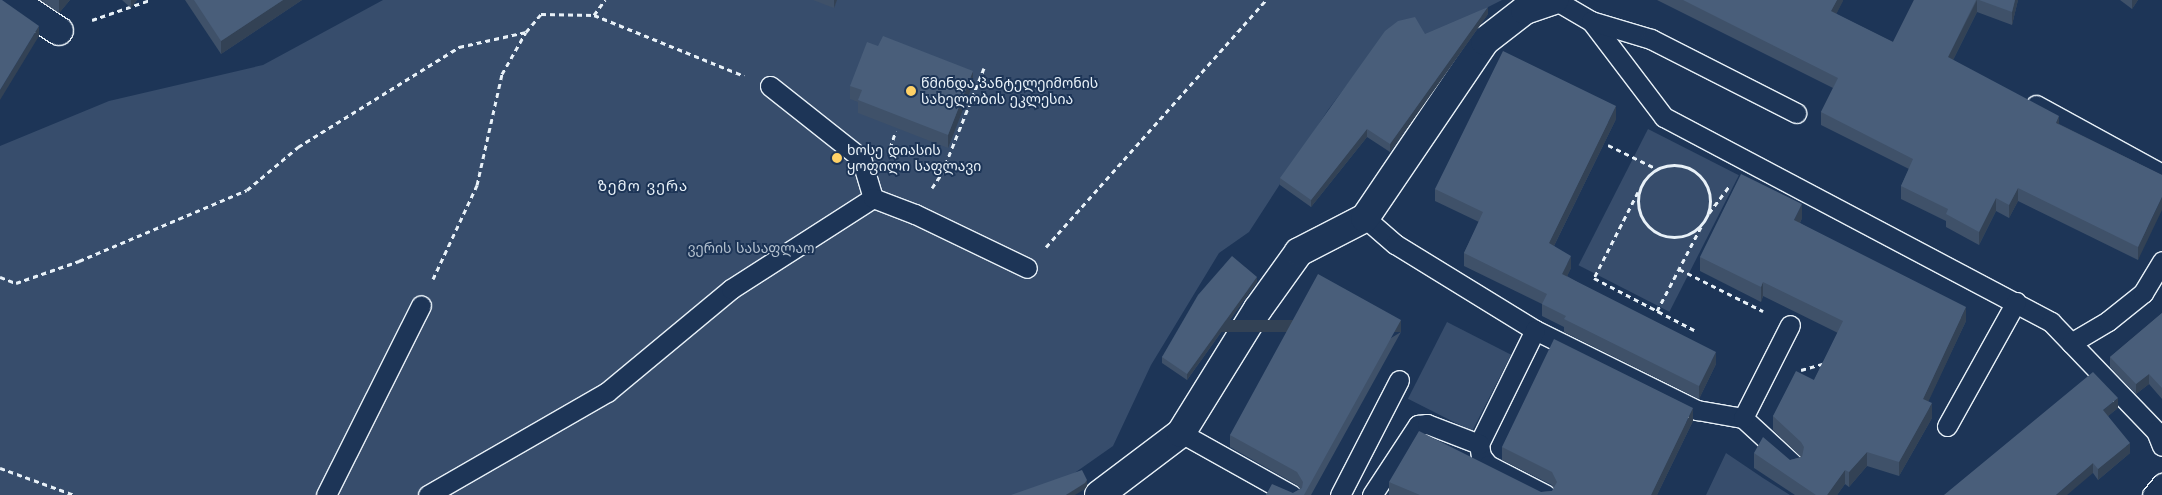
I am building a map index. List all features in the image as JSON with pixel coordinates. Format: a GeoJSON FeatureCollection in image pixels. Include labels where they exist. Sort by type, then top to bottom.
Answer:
{"type":"FeatureCollection","features":[{"type":"Feature","properties":{"kind":"street"},"geometry":{"type":"LineString","coordinates":[[12,0],[60,30]]}},
{"type":"Feature","properties":{"kind":"street"},"geometry":{"type":"LineString","coordinates":[[1099,495],[1181,433],[1258,310],[1299,252],[1366,218],[1485,41],[1525,10],[1555,0]]}},
{"type":"Feature","properties":{"kind":"lane"},"geometry":{"type":"LineString","coordinates":[[1555,0],[1591,21],[1651,39],[1796,114]]}},
{"type":"Feature","properties":{"kind":"lane"},"geometry":{"type":"LineString","coordinates":[[1591,21],[1664,117],[2016,302],[2050,322],[2156,431],[2162,446]]}},
{"type":"Feature","properties":{"kind":"lane"},"geometry":{"type":"LineString","coordinates":[[770,86],[861,158],[873,198]]}},
{"type":"Feature","properties":{"kind":"lane"},"geometry":{"type":"LineString","coordinates":[[2016,95],[2162,174]]}},
{"type":"Feature","properties":{"kind":"lane"},"geometry":{"type":"LineString","coordinates":[[873,198],[915,214],[1028,268]]}},
{"type":"Feature","properties":{"kind":"lane"},"geometry":{"type":"LineString","coordinates":[[428,495],[607,392],[731,289],[873,198]]}},
{"type":"Feature","properties":{"kind":"lane"},"geometry":{"type":"LineString","coordinates":[[1366,218],[1395,244],[1535,330],[1697,410],[1743,418],[1793,464]]}},
{"type":"Feature","properties":{"kind":"lane"},"geometry":{"type":"LineString","coordinates":[[2071,343],[2108,321],[2143,293],[2162,261]]}},
{"type":"Feature","properties":{"kind":"lane"},"geometry":{"type":"LineString","coordinates":[[1947,426],[2016,302]]}},
{"type":"Feature","properties":{"kind":"lane"},"geometry":{"type":"LineString","coordinates":[[326,495],[421,305]]}},
{"type":"Feature","properties":{"kind":"lane"},"geometry":{"type":"LineString","coordinates":[[1743,418],[1790,325]]}},
{"type":"Feature","properties":{"kind":"lane"},"geometry":{"type":"LineString","coordinates":[[1535,330],[1479,444],[1481,456],[1488,465],[1546,495]]}},
{"type":"Feature","properties":{"kind":"lane"},"geometry":{"type":"LineString","coordinates":[[1340,495],[1399,380]]}},
{"type":"Feature","properties":{"kind":"lane"},"geometry":{"type":"LineString","coordinates":[[1372,495],[1418,425],[1426,424],[1479,444]]}},
{"type":"Feature","properties":{"kind":"lane"},"geometry":{"type":"LineString","coordinates":[[1181,433],[1292,495]]}},
{"type":"Feature","properties":{"kind":"lane"},"geometry":{"type":"LineString","coordinates":[[2152,495],[2162,483]]}},
{"type":"Feature","properties":{"kind":"path"},"geometry":{"type":"LineString","coordinates":[[60,30],[150,0]]}},
{"type":"Feature","properties":{"kind":"path"},"geometry":{"type":"LineString","coordinates":[[594,15],[604,0]]}},
{"type":"Feature","properties":{"kind":"path"},"geometry":{"type":"LineString","coordinates":[[1028,268],[1266,0]]}},
{"type":"Feature","properties":{"kind":"path"},"geometry":{"type":"LineString","coordinates":[[421,305],[477,185],[502,74],[526,32],[541,14],[594,15],[770,86]]}},
{"type":"Feature","properties":{"kind":"path"},"geometry":{"type":"LineString","coordinates":[[0,277],[16,283],[79,261],[247,190],[298,147],[459,47],[526,32]]}},
{"type":"Feature","properties":{"kind":"path"},"geometry":{"type":"LineString","coordinates":[[915,214],[942,173],[984,68]]}},
{"type":"Feature","properties":{"kind":"path"},"geometry":{"type":"LineString","coordinates":[[1608,145],[1658,169]]}},
{"type":"Feature","properties":{"kind":"path"},"geometry":{"type":"LineString","coordinates":[[1657,311],[1707,216],[1743,160]]}},
{"type":"Feature","properties":{"kind":"path"},"geometry":{"type":"LineString","coordinates":[[1643,183],[1639,194],[1640,210],[1648,225],[1658,232],[1668,236],[1691,232],[1707,216],[1709,192],[1696,172],[1673,165],[1658,169],[1643,183],[1594,278],[1694,330]]}},
{"type":"Feature","properties":{"kind":"path"},"geometry":{"type":"LineString","coordinates":[[1680,269],[1790,325]]}},
{"type":"Feature","properties":{"kind":"path"},"geometry":{"type":"LineString","coordinates":[[1825,363],[1831,361]]}},
{"type":"Feature","properties":{"kind":"path"},"geometry":{"type":"LineString","coordinates":[[0,468],[74,495]]}},
{"type":"Feature","properties":{"kind":"green space","name":"ვერის სასაფლაო"},"geometry":{"type":"Polygon","coordinates":[[[383,0],[1502,0],[1427,38],[1390,28],[1328,110],[1249,232],[1219,253],[1151,365],[1113,446],[1066,479],[1027,495],[0,495],[0,146],[109,101],[263,65],[383,0]]]}},
{"type":"Feature","properties":{"kind":"green space"},"geometry":{"type":"Polygon","coordinates":[[[1648,129],[1739,175],[1669,312],[1579,265],[1648,129]]]}},
{"type":"Feature","properties":{"kind":"green space"},"geometry":{"type":"Polygon","coordinates":[[[1447,322],[1511,355],[1472,431],[1408,399],[1447,322]]]}},
{"type":"Feature","properties":{"kind":"green space"},"geometry":{"type":"Polygon","coordinates":[[[1726,453],[1763,478],[1790,495],[1706,495],[1726,453]]]}},
{"type":"Feature","properties":{"kind":"building"},"geometry":{"type":"Polygon","coordinates":[[[0,0],[39,26],[0,90],[0,0]]]}},
{"type":"Feature","properties":{"kind":"building"},"geometry":{"type":"Polygon","coordinates":[[[194,0],[283,0],[221,41],[194,0]]]}},
{"type":"Feature","properties":{"kind":"building"},"geometry":{"type":"Polygon","coordinates":[[[1683,0],[1837,0],[1831,11],[1893,42],[1914,0],[1976,0],[1948,57],[2059,116],[2056,123],[2162,175],[2162,197],[2138,247],[2018,188],[2009,205],[1996,198],[1979,232],[1946,214],[1948,209],[1901,186],[1913,159],[1821,112],[1838,78],[1683,0]]]}},
{"type":"Feature","properties":{"kind":"building"},"geometry":{"type":"Polygon","coordinates":[[[1979,0],[2015,0],[2012,12],[1979,0]]]}},
{"type":"Feature","properties":{"kind":"building"},"geometry":{"type":"Polygon","coordinates":[[[1488,7],[1390,144],[1367,129],[1311,200],[1280,178],[1385,31],[1398,21],[1415,17],[1425,34],[1488,7]]]}},
{"type":"Feature","properties":{"kind":"building","name":"წმინდა პანტელეიმონის სახელობის ეკლესია"},"geometry":{"type":"Polygon","coordinates":[[[883,36],[973,71],[948,135],[858,100],[862,90],[850,86],[867,42],[878,46],[883,36]]]}},
{"type":"Feature","properties":{"kind":"building"},"geometry":{"type":"Polygon","coordinates":[[[1503,51],[1616,106],[1549,243],[1571,256],[1562,274],[1716,352],[1699,386],[1564,319],[1566,316],[1542,304],[1547,294],[1464,253],[1483,212],[1435,189],[1503,51]]]}},
{"type":"Feature","properties":{"kind":"building"},"geometry":{"type":"Polygon","coordinates":[[[1741,174],[1802,204],[1794,220],[1966,307],[1923,399],[1932,403],[1899,462],[1867,452],[1849,472],[1845,470],[1827,495],[1816,495],[1754,453],[1763,437],[1790,460],[1802,457],[1804,447],[1801,442],[1773,416],[1796,371],[1814,380],[1843,321],[1763,282],[1761,287],[1700,257],[1741,174]]]}},
{"type":"Feature","properties":{"kind":"building"},"geometry":{"type":"Polygon","coordinates":[[[1232,256],[1257,277],[1187,374],[1162,357],[1198,295],[1232,256]]]}},
{"type":"Feature","properties":{"kind":"building"},"geometry":{"type":"Polygon","coordinates":[[[1318,274],[1401,320],[1304,495],[1266,495],[1272,484],[1293,493],[1302,488],[1303,482],[1297,472],[1230,435],[1318,274]]]}},
{"type":"Feature","properties":{"kind":"building"},"geometry":{"type":"Polygon","coordinates":[[[2162,313],[2162,388],[2149,374],[2136,384],[2110,357],[2162,313]]]}},
{"type":"Feature","properties":{"kind":"building"},"geometry":{"type":"Polygon","coordinates":[[[1554,339],[1693,408],[1651,495],[1420,495],[1389,482],[1419,431],[1541,492],[1552,491],[1557,482],[1552,472],[1502,447],[1554,339]]]}},
{"type":"Feature","properties":{"kind":"building"},"geometry":{"type":"Polygon","coordinates":[[[2093,372],[2118,398],[2103,410],[2130,443],[2098,469],[2093,463],[2056,495],[1944,495],[2093,372]]]}},
{"type":"Feature","properties":{"kind":"building"},"geometry":{"type":"Polygon","coordinates":[[[1082,470],[1087,480],[1066,495],[1011,495],[1082,470]]]}},
{"type":"Feature","properties":{"kind":"place","name":"წმინდა პანტელეიმონის სახელობის ეკლესია"},"geometry":{"type":"Point","coordinates":[911,91]}},
{"type":"Feature","properties":{"kind":"place","name":"ხოსე დიასის ყოფილი საფლავი"},"geometry":{"type":"Point","coordinates":[837,158]}},
{"type":"Feature","properties":{"kind":"district","name":"ზემო ვერა"},"geometry":{"type":"Point","coordinates":[643,186]}}]}
